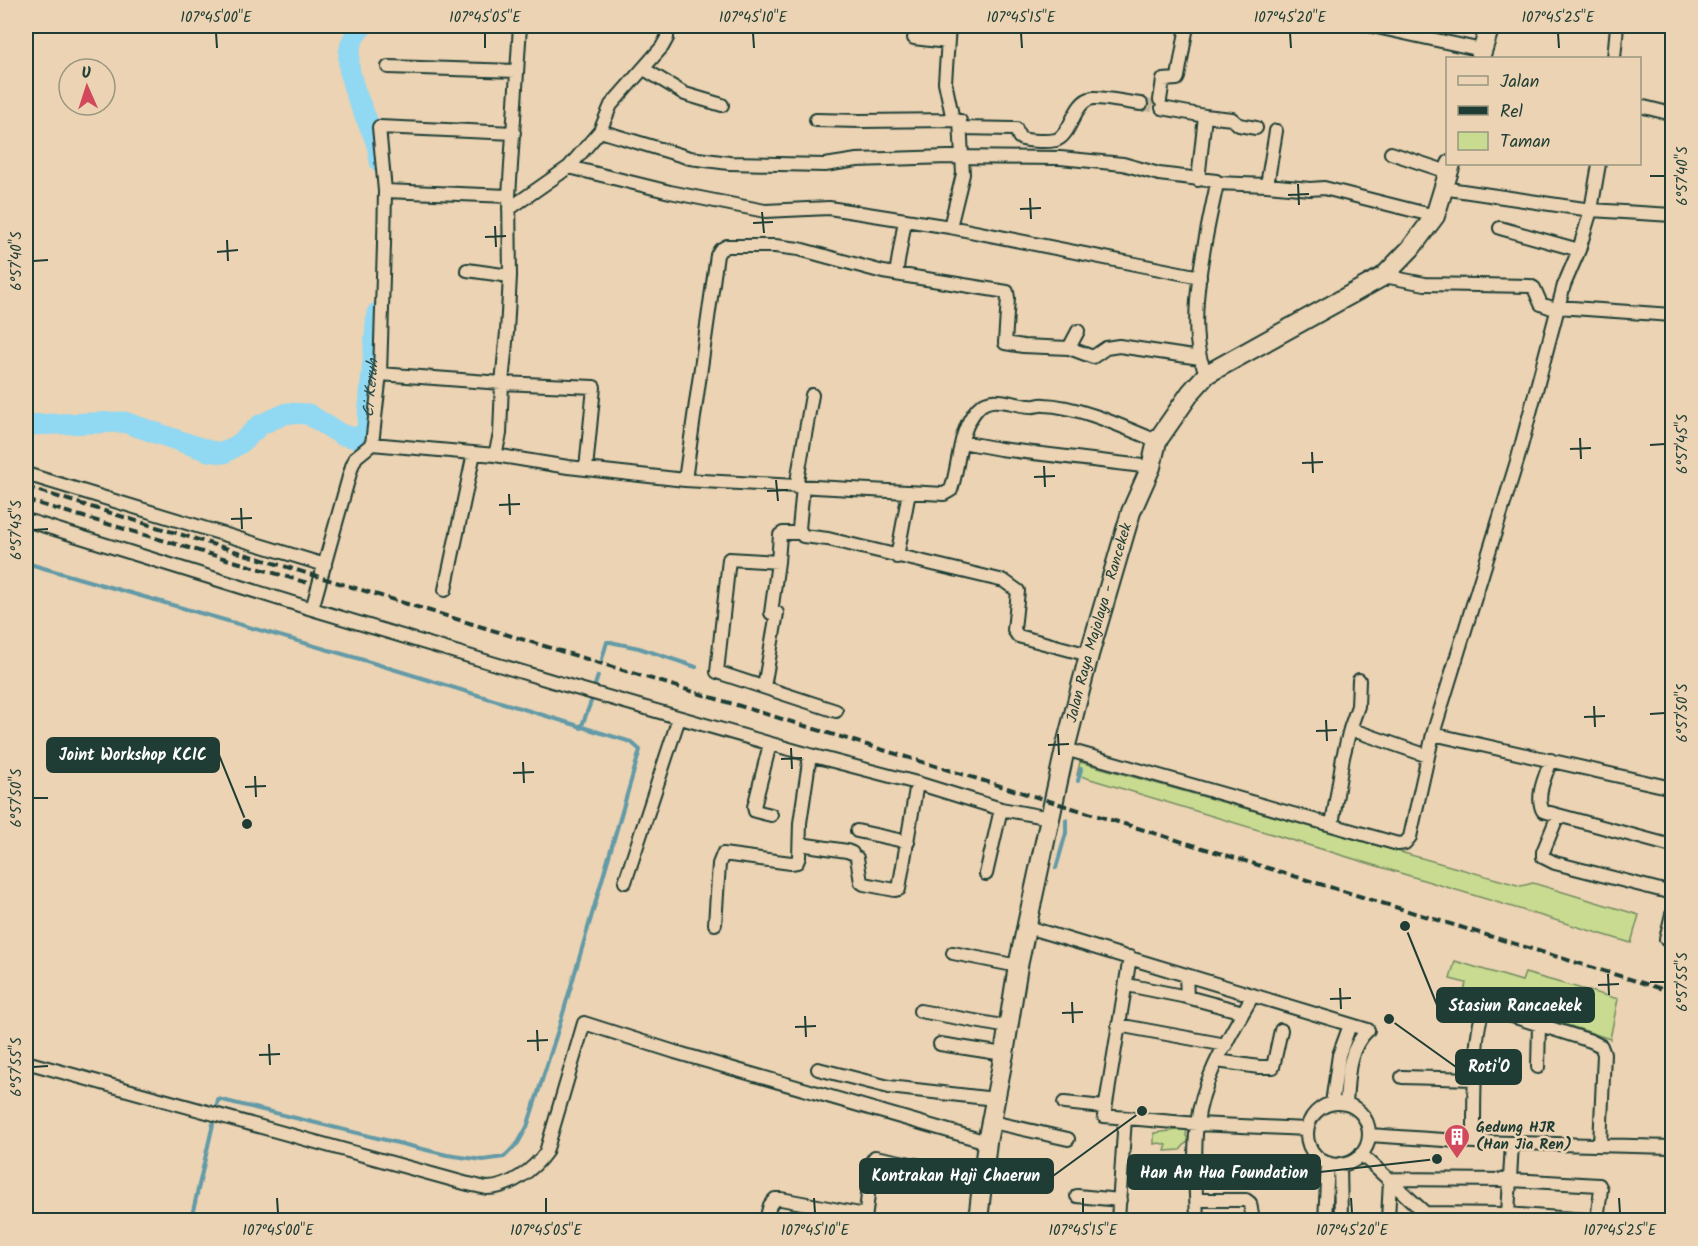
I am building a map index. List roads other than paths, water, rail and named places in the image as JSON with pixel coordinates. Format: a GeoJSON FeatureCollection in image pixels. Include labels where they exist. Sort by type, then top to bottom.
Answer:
{"type":"FeatureCollection","features":[{"type":"Feature","properties":{"kind":"main road"},"geometry":{"type":"LineString","coordinates":[[1481,54],[1490,26]]}},
{"type":"Feature","properties":{"kind":"main road","name":"Jalan Raya Majalaya - Rancekek"},"geometry":{"type":"LineString","coordinates":[[978,1221],[987,1142],[1018,966],[1065,749],[1089,655],[1131,512],[1151,467],[1157,441],[1191,392],[1203,366],[1384,276],[1411,248],[1435,216],[1447,175]]}},
{"type":"Feature","properties":{"kind":"street"},"geometry":{"type":"LineString","coordinates":[[495,455],[500,434],[510,276],[509,202],[520,26]]}},
{"type":"Feature","properties":{"kind":"street"},"geometry":{"type":"LineString","coordinates":[[385,191],[509,202],[569,167],[600,131],[611,105],[662,47],[667,38],[667,26]]}},
{"type":"Feature","properties":{"kind":"street"},"geometry":{"type":"LineString","coordinates":[[950,26],[945,82],[957,124],[963,157],[963,174],[950,227]]}},
{"type":"Feature","properties":{"kind":"street"},"geometry":{"type":"LineString","coordinates":[[1186,26],[1178,77],[1162,80],[1160,104],[1205,116],[1232,119],[1239,125],[1256,128]]}},
{"type":"Feature","properties":{"kind":"street"},"geometry":{"type":"LineString","coordinates":[[1372,26],[1481,54]]}},
{"type":"Feature","properties":{"kind":"street"},"geometry":{"type":"LineString","coordinates":[[1614,57],[1617,26]]}},
{"type":"Feature","properties":{"kind":"street"},"geometry":{"type":"LineString","coordinates":[[914,38],[947,42]]}},
{"type":"Feature","properties":{"kind":"street"},"geometry":{"type":"LineString","coordinates":[[388,67],[517,71]]}},
{"type":"Feature","properties":{"kind":"street"},"geometry":{"type":"LineString","coordinates":[[644,69],[685,94],[722,105]]}},
{"type":"Feature","properties":{"kind":"street"},"geometry":{"type":"LineString","coordinates":[[816,120],[957,124],[1013,129],[1022,139],[1056,140],[1064,134],[1078,109],[1090,99],[1141,104]]}},
{"type":"Feature","properties":{"kind":"street"},"geometry":{"type":"LineString","coordinates":[[1641,106],[1672,114]]}},
{"type":"Feature","properties":{"kind":"street"},"geometry":{"type":"LineString","coordinates":[[1198,180],[1205,116]]}},
{"type":"Feature","properties":{"kind":"street"},"geometry":{"type":"LineString","coordinates":[[372,444],[380,374],[385,191],[379,127],[514,134]]}},
{"type":"Feature","properties":{"kind":"street"},"geometry":{"type":"LineString","coordinates":[[600,131],[690,158],[729,163],[825,165],[857,160],[963,157],[1060,158],[1122,164],[1159,174],[1217,183],[1324,188],[1435,216]]}},
{"type":"Feature","properties":{"kind":"street"},"geometry":{"type":"LineString","coordinates":[[1267,185],[1276,131]]}},
{"type":"Feature","properties":{"kind":"street"},"geometry":{"type":"LineString","coordinates":[[1391,153],[1447,175],[1591,210],[1672,215]]}},
{"type":"Feature","properties":{"kind":"street"},"geometry":{"type":"LineString","coordinates":[[1065,749],[1398,844],[1405,843],[1410,837],[1433,734],[1518,458],[1564,285],[1579,250],[1591,210],[1599,165]]}},
{"type":"Feature","properties":{"kind":"street"},"geometry":{"type":"LineString","coordinates":[[569,167],[670,192],[765,211],[829,208],[950,227],[1200,277]]}},
{"type":"Feature","properties":{"kind":"street"},"geometry":{"type":"LineString","coordinates":[[685,480],[716,261],[720,250],[727,246],[799,249],[896,274],[1006,292],[1008,295],[1005,343],[1069,348],[1093,357],[1104,350],[1119,346],[1203,366],[1197,331],[1200,277],[1217,183]]}},
{"type":"Feature","properties":{"kind":"street"},"geometry":{"type":"LineString","coordinates":[[896,274],[904,220]]}},
{"type":"Feature","properties":{"kind":"street"},"geometry":{"type":"LineString","coordinates":[[1500,228],[1579,250]]}},
{"type":"Feature","properties":{"kind":"street"},"geometry":{"type":"LineString","coordinates":[[466,270],[510,276]]}},
{"type":"Feature","properties":{"kind":"street"},"geometry":{"type":"LineString","coordinates":[[1384,276],[1425,284],[1530,286],[1544,306],[1672,315]]}},
{"type":"Feature","properties":{"kind":"street"},"geometry":{"type":"LineString","coordinates":[[1069,348],[1078,331]]}},
{"type":"Feature","properties":{"kind":"street"},"geometry":{"type":"LineString","coordinates":[[380,374],[594,387],[586,469]]}},
{"type":"Feature","properties":{"kind":"street"},"geometry":{"type":"LineString","coordinates":[[800,533],[799,487],[812,395]]}},
{"type":"Feature","properties":{"kind":"street"},"geometry":{"type":"LineString","coordinates":[[312,609],[352,466],[356,457],[372,444],[495,455],[586,469],[685,480],[944,494],[951,490],[962,442],[971,418],[984,403],[995,401],[1033,407],[1044,405],[1070,409],[1157,441]]}},
{"type":"Feature","properties":{"kind":"street"},"geometry":{"type":"LineString","coordinates":[[962,442],[1000,449],[1151,467]]}},
{"type":"Feature","properties":{"kind":"street"},"geometry":{"type":"LineString","coordinates":[[445,590],[474,453]]}},
{"type":"Feature","properties":{"kind":"street"},"geometry":{"type":"LineString","coordinates":[[26,474],[325,565]]}},
{"type":"Feature","properties":{"kind":"street"},"geometry":{"type":"LineString","coordinates":[[897,557],[909,492]]}},
{"type":"Feature","properties":{"kind":"street"},"geometry":{"type":"LineString","coordinates":[[26,520],[312,609],[679,718],[917,783],[1001,809],[1050,818]]}},
{"type":"Feature","properties":{"kind":"street"},"geometry":{"type":"LineString","coordinates":[[764,687],[777,614],[771,613],[780,535],[783,533],[800,533],[803,536],[828,539],[1004,581],[1018,591],[1014,630],[1016,634],[1089,655]]}},
{"type":"Feature","properties":{"kind":"street"},"geometry":{"type":"LineString","coordinates":[[778,562],[729,558],[717,672],[836,711]]}},
{"type":"Feature","properties":{"kind":"street"},"geometry":{"type":"LineString","coordinates":[[1332,825],[1343,757],[1358,706],[1359,680]]}},
{"type":"Feature","properties":{"kind":"street"},"geometry":{"type":"LineString","coordinates":[[625,882],[679,718]]}},
{"type":"Feature","properties":{"kind":"street"},"geometry":{"type":"LineString","coordinates":[[1350,729],[1428,756]]}},
{"type":"Feature","properties":{"kind":"street"},"geometry":{"type":"LineString","coordinates":[[1433,734],[1672,788]]}},
{"type":"Feature","properties":{"kind":"street"},"geometry":{"type":"LineString","coordinates":[[770,744],[754,807],[755,811],[771,815]]}},
{"type":"Feature","properties":{"kind":"street"},"geometry":{"type":"LineString","coordinates":[[715,924],[719,864],[722,855],[732,854],[797,862],[810,755]]}},
{"type":"Feature","properties":{"kind":"street"},"geometry":{"type":"LineString","coordinates":[[1551,760],[1541,792],[1540,807],[1543,811],[1672,846]]}},
{"type":"Feature","properties":{"kind":"street"},"geometry":{"type":"LineString","coordinates":[[800,844],[847,851],[855,856],[861,882],[864,885],[899,889],[917,783]]}},
{"type":"Feature","properties":{"kind":"street"},"geometry":{"type":"LineString","coordinates":[[986,874],[1001,809]]}},
{"type":"Feature","properties":{"kind":"street"},"geometry":{"type":"LineString","coordinates":[[1558,815],[1543,852],[1544,857],[1555,863],[1672,893]]}},
{"type":"Feature","properties":{"kind":"street"},"geometry":{"type":"LineString","coordinates":[[857,831],[908,842]]}},
{"type":"Feature","properties":{"kind":"street"},"geometry":{"type":"LineString","coordinates":[[1672,914],[1666,939],[1672,945]]}},
{"type":"Feature","properties":{"kind":"street"},"geometry":{"type":"LineString","coordinates":[[1027,927],[1368,1030],[1356,1043],[1350,1058],[1346,1104]]}},
{"type":"Feature","properties":{"kind":"street"},"geometry":{"type":"LineString","coordinates":[[953,953],[1018,966]]}},
{"type":"Feature","properties":{"kind":"street"},"geometry":{"type":"LineString","coordinates":[[1130,957],[1104,1116],[1197,1124],[1307,1129]]}},
{"type":"Feature","properties":{"kind":"street"},"geometry":{"type":"LineString","coordinates":[[1186,975],[1187,997]]}},
{"type":"Feature","properties":{"kind":"street"},"geometry":{"type":"LineString","coordinates":[[1127,985],[1187,997],[1243,1012]]}},
{"type":"Feature","properties":{"kind":"street"},"geometry":{"type":"LineString","coordinates":[[1197,1221],[1197,1124],[1217,1061],[1253,995]]}},
{"type":"Feature","properties":{"kind":"street"},"geometry":{"type":"LineString","coordinates":[[1474,1142],[1475,1079],[1480,1019],[1485,1010],[1493,1010],[1601,1046],[1604,1054],[1600,1145]]}},
{"type":"Feature","properties":{"kind":"street"},"geometry":{"type":"LineString","coordinates":[[920,1011],[1008,1027]]}},
{"type":"Feature","properties":{"kind":"street"},"geometry":{"type":"LineString","coordinates":[[26,1062],[488,1188],[522,1176],[539,1162],[546,1152],[584,1023],[686,1056],[987,1142]]}},
{"type":"Feature","properties":{"kind":"street"},"geometry":{"type":"LineString","coordinates":[[1332,1103],[1339,1055],[1350,1024]]}},
{"type":"Feature","properties":{"kind":"street"},"geometry":{"type":"LineString","coordinates":[[1118,1025],[1226,1045]]}},
{"type":"Feature","properties":{"kind":"street"},"geometry":{"type":"LineString","coordinates":[[1538,1067],[1539,1025]]}},
{"type":"Feature","properties":{"kind":"street"},"geometry":{"type":"LineString","coordinates":[[1217,1061],[1274,1067],[1281,1030]]}},
{"type":"Feature","properties":{"kind":"street"},"geometry":{"type":"LineString","coordinates":[[940,1044],[1004,1054]]}},
{"type":"Feature","properties":{"kind":"street"},"geometry":{"type":"LineString","coordinates":[[818,1069],[889,1087],[946,1095],[995,1098]]}},
{"type":"Feature","properties":{"kind":"street"},"geometry":{"type":"LineString","coordinates":[[1402,1077],[1475,1079]]}},
{"type":"Feature","properties":{"kind":"street"},"geometry":{"type":"LineString","coordinates":[[1064,1103],[1104,1107]]}},
{"type":"Feature","properties":{"kind":"street"},"geometry":{"type":"LineString","coordinates":[[1332,1103],[1346,1104],[1355,1108],[1363,1115],[1368,1125],[1367,1146],[1353,1161],[1334,1163],[1314,1154],[1309,1147],[1307,1129],[1310,1120],[1321,1107],[1332,1103]]}},
{"type":"Feature","properties":{"kind":"street"},"geometry":{"type":"LineString","coordinates":[[1118,1221],[1125,1118]]}},
{"type":"Feature","properties":{"kind":"street"},"geometry":{"type":"LineString","coordinates":[[992,1122],[1068,1139]]}},
{"type":"Feature","properties":{"kind":"street"},"geometry":{"type":"LineString","coordinates":[[1369,1135],[1474,1142],[1672,1148]]}},
{"type":"Feature","properties":{"kind":"street"},"geometry":{"type":"LineString","coordinates":[[1508,1214],[1512,1180],[1512,1143]]}},
{"type":"Feature","properties":{"kind":"street"},"geometry":{"type":"LineString","coordinates":[[1361,1154],[1390,1179],[1422,1217],[1508,1214],[1587,1221]]}},
{"type":"Feature","properties":{"kind":"street"},"geometry":{"type":"LineString","coordinates":[[766,1221],[770,1205],[775,1199],[781,1198],[865,1218],[872,1161],[875,1157],[982,1178],[1038,1184]]}},
{"type":"Feature","properties":{"kind":"street"},"geometry":{"type":"LineString","coordinates":[[1325,1221],[1334,1163]]}},
{"type":"Feature","properties":{"kind":"street"},"geometry":{"type":"LineString","coordinates":[[1334,1163],[1341,1221]]}},
{"type":"Feature","properties":{"kind":"street"},"geometry":{"type":"LineString","coordinates":[[1390,1179],[1512,1180],[1599,1185],[1601,1189],[1597,1221]]}},
{"type":"Feature","properties":{"kind":"street"},"geometry":{"type":"LineString","coordinates":[[1388,1221],[1390,1179]]}},
{"type":"Feature","properties":{"kind":"street"},"geometry":{"type":"LineString","coordinates":[[1077,1196],[1120,1200]]}},
{"type":"Feature","properties":{"kind":"street"},"geometry":{"type":"LineString","coordinates":[[1197,1200],[1246,1200],[1250,1203],[1253,1221]]}},
{"type":"Feature","properties":{"kind":"street"},"geometry":{"type":"LineString","coordinates":[[1672,1208],[1672,1221]]}},
{"type":"Feature","properties":{"kind":"waterway","name":"Ci Keruh"},"geometry":{"type":"LineString","coordinates":[[363,26],[354,38],[349,52],[349,66],[357,97],[376,142],[380,162]]}},
{"type":"Feature","properties":{"kind":"waterway","name":"Ci Keruh"},"geometry":{"type":"LineString","coordinates":[[26,425],[124,422],[209,451],[224,453],[242,442],[260,425],[287,413],[308,414],[342,435],[357,438],[367,431],[377,313]]}},
{"type":"Feature","properties":{"kind":"waterway"},"geometry":{"type":"LineString","coordinates":[[26,563],[360,659],[631,742],[640,750],[559,1027],[527,1127],[518,1143],[504,1157],[483,1160],[447,1155],[218,1099],[217,1105]]}},
{"type":"Feature","properties":{"kind":"waterway"},"geometry":{"type":"LineString","coordinates":[[602,659],[607,642],[610,642],[639,648],[696,667]]}},
{"type":"Feature","properties":{"kind":"waterway"},"geometry":{"type":"LineString","coordinates":[[595,685],[598,676]]}},
{"type":"Feature","properties":{"kind":"waterway"},"geometry":{"type":"LineString","coordinates":[[581,728],[592,699]]}},
{"type":"Feature","properties":{"kind":"waterway"},"geometry":{"type":"LineString","coordinates":[[1078,781],[1081,769]]}},
{"type":"Feature","properties":{"kind":"waterway"},"geometry":{"type":"LineString","coordinates":[[1056,868],[1066,833],[1066,820]]}},
{"type":"Feature","properties":{"kind":"waterway"},"geometry":{"type":"LineString","coordinates":[[191,1220],[213,1124]]}},
{"type":"Feature","properties":{"kind":"tunnel"},"geometry":{"type":"LineString","coordinates":[[1141,104],[1162,108],[1160,100]]}},
{"type":"Feature","properties":{"kind":"railway"},"geometry":{"type":"LineString","coordinates":[[26,487],[1672,992]]}},
{"type":"Feature","properties":{"kind":"railway"},"geometry":{"type":"LineString","coordinates":[[26,500],[308,583]]}},
{"type":"Feature","properties":{"kind":"place","name":"Joint Workshop KCIC"},"geometry":{"type":"Point","coordinates":[247,824]}},
{"type":"Feature","properties":{"kind":"place","name":"Stasiun Rancaekek"},"geometry":{"type":"Point","coordinates":[1405,926]}},
{"type":"Feature","properties":{"kind":"place","name":"Roti'O"},"geometry":{"type":"Point","coordinates":[1389,1019]}},
{"type":"Feature","properties":{"kind":"place","name":"Kontrakan Haji Chaerun"},"geometry":{"type":"Point","coordinates":[1142,1111]}},
{"type":"Feature","properties":{"kind":"place","name":"Han An Hua Foundation"},"geometry":{"type":"Point","coordinates":[1437,1159]}},
{"type":"Feature","properties":{"kind":"place","name":"Gedung HJR (Han Jia Ren)"},"geometry":{"type":"Point","coordinates":[1457,1160]}}]}
